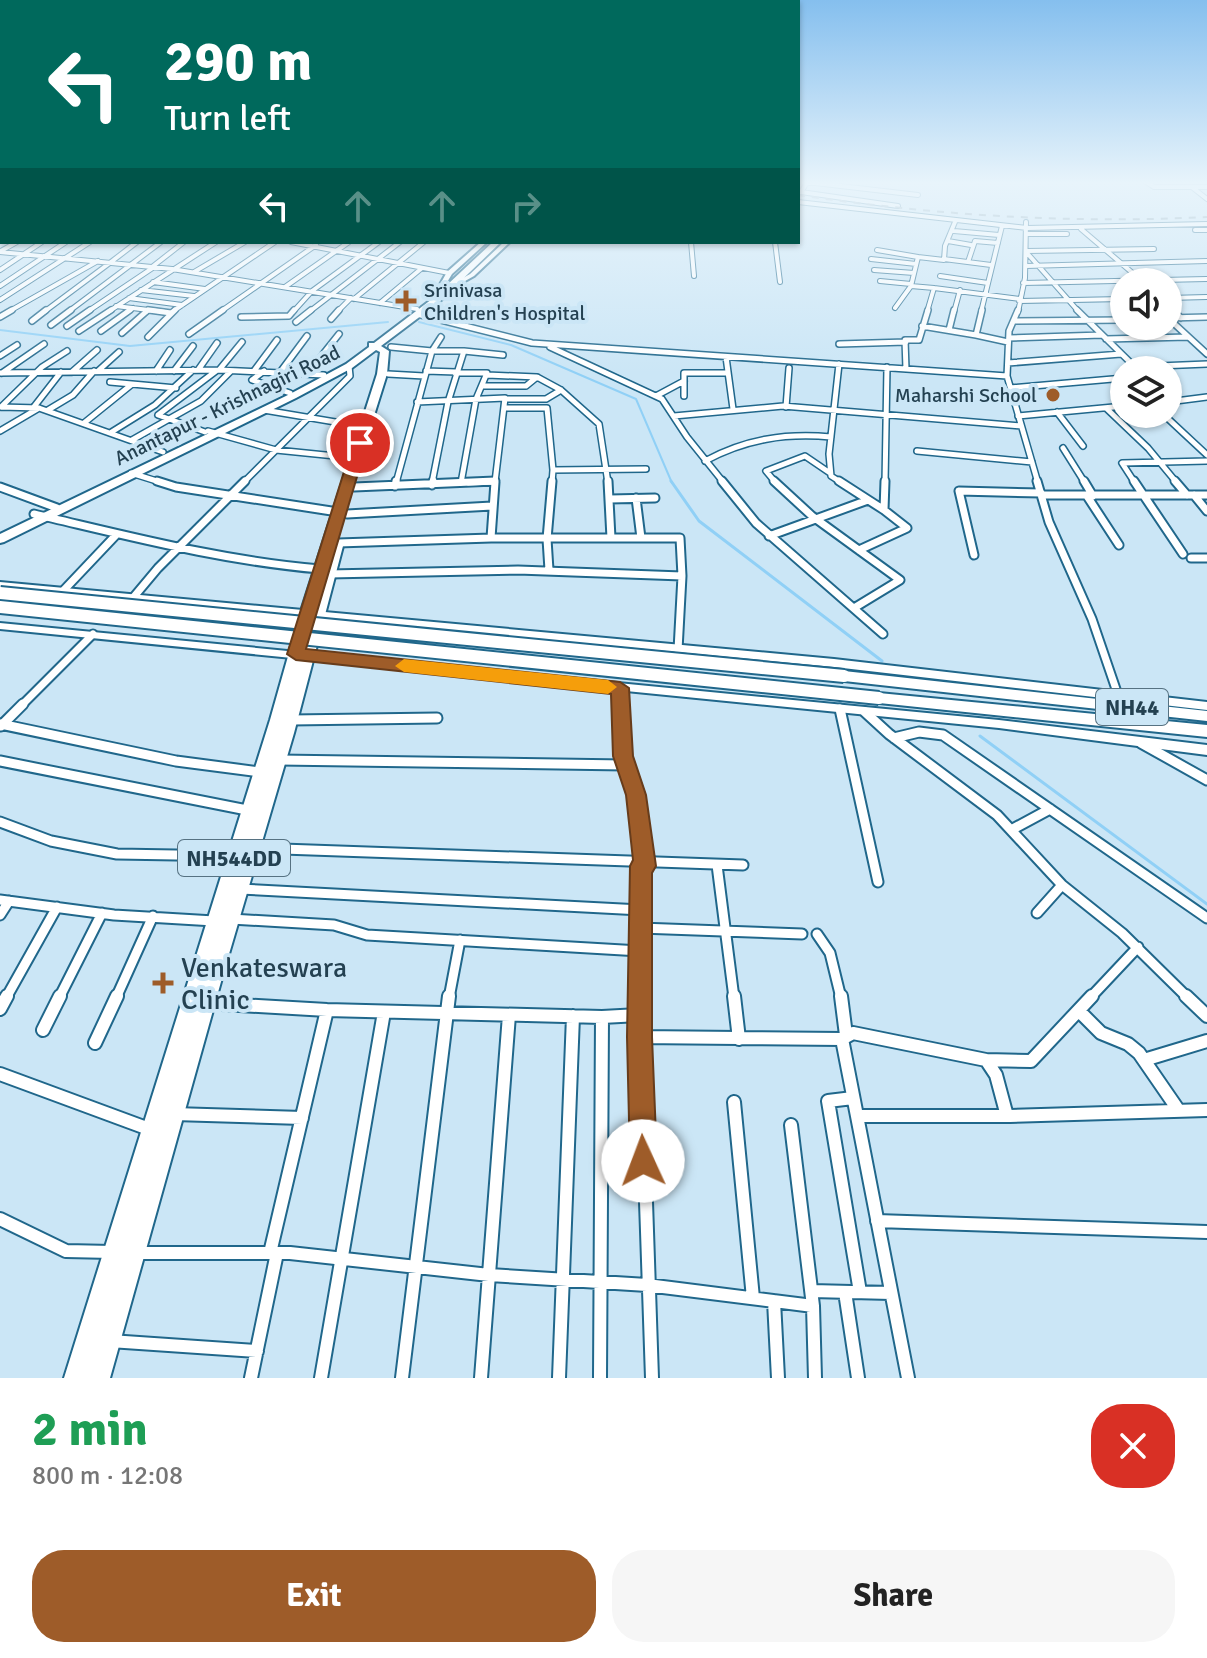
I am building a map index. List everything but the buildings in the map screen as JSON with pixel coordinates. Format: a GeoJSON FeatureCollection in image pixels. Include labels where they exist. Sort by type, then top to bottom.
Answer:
{"type":"FeatureCollection","features":[{"type":"Feature","properties":{"kind":"highway","name":"Anantapur - Krishnagiri Road"},"geometry":{"type":"LineString","coordinates":[[0,539],[37,516],[163,452],[264,410],[349,366],[383,342],[489,245]]}},
{"type":"Feature","properties":{"kind":"highway","name":"Anantapur - Krishnagiri Road"},"geometry":{"type":"LineString","coordinates":[[54,507],[130,473],[290,393],[383,342]]}},
{"type":"Feature","properties":{"kind":"highway","name":"NH544DD"},"geometry":{"type":"LineString","coordinates":[[324,572],[338,543],[342,513],[354,487],[388,374],[383,342]]}},
{"type":"Feature","properties":{"kind":"highway","name":"NH544DD"},"geometry":{"type":"LineString","coordinates":[[76,1378],[151,1130],[222,920],[240,889],[291,720],[312,614],[385,362],[383,342]]}},
{"type":"Feature","properties":{"kind":"highway","name":"Anantapur - Krishnagiri Road"},"geometry":{"type":"LineString","coordinates":[[0,531],[37,516]]}},
{"type":"Feature","properties":{"kind":"highway","name":"NH44"},"geometry":{"type":"LineString","coordinates":[[0,593],[1056,697],[1207,716]]}},
{"type":"Feature","properties":{"kind":"highway","name":"NH44"},"geometry":{"type":"LineString","coordinates":[[0,607],[579,665],[820,694],[1058,714],[1207,731]]}},
{"type":"Feature","properties":{"kind":"highway","name":"NH544DD"},"geometry":{"type":"LineString","coordinates":[[98,1378],[205,1003],[247,810],[302,655]]}},
{"type":"Feature","properties":{"kind":"street"},"geometry":{"type":"LineString","coordinates":[[0,270],[37,245]]}},
{"type":"Feature","properties":{"kind":"street"},"geometry":{"type":"LineString","coordinates":[[0,286],[61,245]]}},
{"type":"Feature","properties":{"kind":"street"},"geometry":{"type":"LineString","coordinates":[[0,300],[85,245]]}},
{"type":"Feature","properties":{"kind":"street"},"geometry":{"type":"LineString","coordinates":[[32,321],[133,245]]}},
{"type":"Feature","properties":{"kind":"street"},"geometry":{"type":"LineString","coordinates":[[51,325],[156,245]]}},
{"type":"Feature","properties":{"kind":"street"},"geometry":{"type":"LineString","coordinates":[[67,326],[180,245]]}},
{"type":"Feature","properties":{"kind":"street"},"geometry":{"type":"LineString","coordinates":[[79,331],[211,245]]}},
{"type":"Feature","properties":{"kind":"street"},"geometry":{"type":"LineString","coordinates":[[194,273],[240,245]]}},
{"type":"Feature","properties":{"kind":"street"},"geometry":{"type":"LineString","coordinates":[[148,337],[171,313],[270,245]]}},
{"type":"Feature","properties":{"kind":"street"},"geometry":{"type":"LineString","coordinates":[[311,245],[449,273]]}},
{"type":"Feature","properties":{"kind":"street"},"geometry":{"type":"LineString","coordinates":[[285,287],[345,245]]}},
{"type":"Feature","properties":{"kind":"street"},"geometry":{"type":"LineString","coordinates":[[241,317],[289,316],[312,291],[375,245]]}},
{"type":"Feature","properties":{"kind":"street"},"geometry":{"type":"LineString","coordinates":[[296,322],[396,245]]}},
{"type":"Feature","properties":{"kind":"street"},"geometry":{"type":"LineString","coordinates":[[331,319],[420,245]]}},
{"type":"Feature","properties":{"kind":"street"},"geometry":{"type":"LineString","coordinates":[[444,289],[449,273],[488,245]]}},
{"type":"Feature","properties":{"kind":"street"},"geometry":{"type":"LineString","coordinates":[[444,289],[472,275],[503,245]]}},
{"type":"Feature","properties":{"kind":"street"},"geometry":{"type":"LineString","coordinates":[[691,245],[694,276]]}},
{"type":"Feature","properties":{"kind":"street"},"geometry":{"type":"LineString","coordinates":[[775,245],[780,282]]}},
{"type":"Feature","properties":{"kind":"street"},"geometry":{"type":"LineString","coordinates":[[839,344],[919,340],[947,245]]}},
{"type":"Feature","properties":{"kind":"street"},"geometry":{"type":"LineString","coordinates":[[968,262],[971,245]]}},
{"type":"Feature","properties":{"kind":"street"},"geometry":{"type":"LineString","coordinates":[[976,335],[997,245]]}},
{"type":"Feature","properties":{"kind":"street"},"geometry":{"type":"LineString","coordinates":[[1027,245],[1016,321],[1009,331],[1007,376],[1049,522],[1092,619],[1118,695]]}},
{"type":"Feature","properties":{"kind":"street"},"geometry":{"type":"LineString","coordinates":[[1099,245],[1127,268]]}},
{"type":"Feature","properties":{"kind":"street"},"geometry":{"type":"LineString","coordinates":[[189,334],[314,246]]}},
{"type":"Feature","properties":{"kind":"street"},"geometry":{"type":"LineString","coordinates":[[1027,252],[1154,249]]}},
{"type":"Feature","properties":{"kind":"street"},"geometry":{"type":"LineString","coordinates":[[877,250],[917,260]]}},
{"type":"Feature","properties":{"kind":"street"},"geometry":{"type":"LineString","coordinates":[[0,252],[131,264],[261,282],[417,311],[532,343],[1007,376]]}},
{"type":"Feature","properties":{"kind":"street"},"geometry":{"type":"LineString","coordinates":[[1027,252],[1068,301],[1121,354]]}},
{"type":"Feature","properties":{"kind":"street"},"geometry":{"type":"LineString","coordinates":[[871,259],[944,259],[991,265]]}},
{"type":"Feature","properties":{"kind":"street"},"geometry":{"type":"LineString","coordinates":[[895,308],[911,285],[917,260]]}},
{"type":"Feature","properties":{"kind":"street"},"geometry":{"type":"LineString","coordinates":[[0,317],[98,261]]}},
{"type":"Feature","properties":{"kind":"street"},"geometry":{"type":"LineString","coordinates":[[1026,266],[1207,262]]}},
{"type":"Feature","properties":{"kind":"street"},"geometry":{"type":"LineString","coordinates":[[380,303],[422,268]]}},
{"type":"Feature","properties":{"kind":"street"},"geometry":{"type":"LineString","coordinates":[[874,270],[914,273]]}},
{"type":"Feature","properties":{"kind":"street"},"geometry":{"type":"LineString","coordinates":[[940,276],[988,283]]}},
{"type":"Feature","properties":{"kind":"street"},"geometry":{"type":"LineString","coordinates":[[159,278],[211,284]]}},
{"type":"Feature","properties":{"kind":"street"},"geometry":{"type":"LineString","coordinates":[[1182,280],[1207,279]]}},
{"type":"Feature","properties":{"kind":"street"},"geometry":{"type":"LineString","coordinates":[[880,281],[1019,300],[1110,300]]}},
{"type":"Feature","properties":{"kind":"street"},"geometry":{"type":"LineString","coordinates":[[152,282],[205,289]]}},
{"type":"Feature","properties":{"kind":"street"},"geometry":{"type":"LineString","coordinates":[[1023,283],[1110,282]]}},
{"type":"Feature","properties":{"kind":"street"},"geometry":{"type":"LineString","coordinates":[[140,290],[194,296]]}},
{"type":"Feature","properties":{"kind":"street"},"geometry":{"type":"LineString","coordinates":[[949,330],[960,290]]}},
{"type":"Feature","properties":{"kind":"street"},"geometry":{"type":"LineString","coordinates":[[1182,298],[1207,297]]}},
{"type":"Feature","properties":{"kind":"street"},"geometry":{"type":"LineString","coordinates":[[128,298],[182,305]]}},
{"type":"Feature","properties":{"kind":"street"},"geometry":{"type":"LineString","coordinates":[[101,331],[145,300]]}},
{"type":"Feature","properties":{"kind":"street"},"geometry":{"type":"LineString","coordinates":[[115,306],[171,313]]}},
{"type":"Feature","properties":{"kind":"street"},"geometry":{"type":"LineString","coordinates":[[122,333],[148,310]]}},
{"type":"Feature","properties":{"kind":"street"},"geometry":{"type":"LineString","coordinates":[[1182,318],[1207,317]]}},
{"type":"Feature","properties":{"kind":"street"},"geometry":{"type":"LineString","coordinates":[[1016,321],[1110,321]]}},
{"type":"Feature","properties":{"kind":"street"},"geometry":{"type":"LineString","coordinates":[[922,326],[1008,340],[1188,337]]}},
{"type":"Feature","properties":{"kind":"street"},"geometry":{"type":"LineString","coordinates":[[1182,331],[1207,354]]}},
{"type":"Feature","properties":{"kind":"street"},"geometry":{"type":"LineString","coordinates":[[308,373],[339,334]]}},
{"type":"Feature","properties":{"kind":"street"},"geometry":{"type":"LineString","coordinates":[[281,371],[307,336]]}},
{"type":"Feature","properties":{"kind":"street"},"geometry":{"type":"LineString","coordinates":[[395,486],[432,351],[441,337]]}},
{"type":"Feature","properties":{"kind":"street"},"geometry":{"type":"LineString","coordinates":[[254,371],[277,340]]}},
{"type":"Feature","properties":{"kind":"street"},"geometry":{"type":"LineString","coordinates":[[242,342],[217,370],[158,415],[276,450],[355,458]]}},
{"type":"Feature","properties":{"kind":"street"},"geometry":{"type":"LineString","coordinates":[[383,342],[432,351],[503,355]]}},
{"type":"Feature","properties":{"kind":"street"},"geometry":{"type":"LineString","coordinates":[[906,342],[906,369]]}},
{"type":"Feature","properties":{"kind":"street"},"geometry":{"type":"LineString","coordinates":[[110,433],[176,388],[217,343]]}},
{"type":"Feature","properties":{"kind":"street"},"geometry":{"type":"LineString","coordinates":[[1,373],[44,344]]}},
{"type":"Feature","properties":{"kind":"street"},"geometry":{"type":"LineString","coordinates":[[547,344],[656,396],[705,461],[769,536],[883,634]]}},
{"type":"Feature","properties":{"kind":"street"},"geometry":{"type":"LineString","coordinates":[[0,356],[17,345]]}},
{"type":"Feature","properties":{"kind":"street"},"geometry":{"type":"LineString","coordinates":[[174,371],[193,346]]}},
{"type":"Feature","properties":{"kind":"street"},"geometry":{"type":"LineString","coordinates":[[71,372],[97,350]]}},
{"type":"Feature","properties":{"kind":"street"},"geometry":{"type":"LineString","coordinates":[[156,371],[170,350]]}},
{"type":"Feature","properties":{"kind":"street"},"geometry":{"type":"LineString","coordinates":[[1,407],[36,373],[67,351]]}},
{"type":"Feature","properties":{"kind":"street"},"geometry":{"type":"LineString","coordinates":[[432,485],[448,401],[464,351]]}},
{"type":"Feature","properties":{"kind":"street"},"geometry":{"type":"LineString","coordinates":[[0,431],[73,395],[119,352]]}},
{"type":"Feature","properties":{"kind":"street"},"geometry":{"type":"LineString","coordinates":[[461,483],[476,399],[493,359],[491,352]]}},
{"type":"Feature","properties":{"kind":"street"},"geometry":{"type":"LineString","coordinates":[[1008,363],[1121,354]]}},
{"type":"Feature","properties":{"kind":"street"},"geometry":{"type":"LineString","coordinates":[[726,357],[733,409]]}},
{"type":"Feature","properties":{"kind":"street"},"geometry":{"type":"LineString","coordinates":[[830,473],[839,364]]}},
{"type":"Feature","properties":{"kind":"street"},"geometry":{"type":"LineString","coordinates":[[1182,365],[1207,364]]}},
{"type":"Feature","properties":{"kind":"street"},"geometry":{"type":"LineString","coordinates":[[132,599],[178,548],[350,376],[349,366]]}},
{"type":"Feature","properties":{"kind":"street"},"geometry":{"type":"LineString","coordinates":[[884,510],[887,367]]}},
{"type":"Feature","properties":{"kind":"street"},"geometry":{"type":"LineString","coordinates":[[786,407],[789,368]]}},
{"type":"Feature","properties":{"kind":"street"},"geometry":{"type":"LineString","coordinates":[[1,373],[217,370],[324,375]]}},
{"type":"Feature","properties":{"kind":"street"},"geometry":{"type":"LineString","coordinates":[[132,440],[172,420],[206,397],[231,371]]}},
{"type":"Feature","properties":{"kind":"street"},"geometry":{"type":"LineString","coordinates":[[265,371],[252,380],[290,393]]}},
{"type":"Feature","properties":{"kind":"street"},"geometry":{"type":"LineString","coordinates":[[40,409],[61,372]]}},
{"type":"Feature","properties":{"kind":"street"},"geometry":{"type":"LineString","coordinates":[[388,374],[456,372],[537,377],[561,390],[599,424],[610,499],[611,538]]}},
{"type":"Feature","properties":{"kind":"street"},"geometry":{"type":"LineString","coordinates":[[684,396],[685,373],[728,373]]}},
{"type":"Feature","properties":{"kind":"street"},"geometry":{"type":"LineString","coordinates":[[526,386],[537,377]]}},
{"type":"Feature","properties":{"kind":"street"},"geometry":{"type":"LineString","coordinates":[[1010,388],[1110,379]]}},
{"type":"Feature","properties":{"kind":"street"},"geometry":{"type":"LineString","coordinates":[[656,396],[684,381]]}},
{"type":"Feature","properties":{"kind":"street"},"geometry":{"type":"LineString","coordinates":[[110,382],[176,388]]}},
{"type":"Feature","properties":{"kind":"street"},"geometry":{"type":"LineString","coordinates":[[84,423],[131,385]]}},
{"type":"Feature","properties":{"kind":"street"},"geometry":{"type":"LineString","coordinates":[[482,386],[526,386],[546,399]]}},
{"type":"Feature","properties":{"kind":"street"},"geometry":{"type":"LineString","coordinates":[[417,402],[546,399],[561,390]]}},
{"type":"Feature","properties":{"kind":"street"},"geometry":{"type":"LineString","coordinates":[[1182,400],[1207,397]]}},
{"type":"Feature","properties":{"kind":"street"},"geometry":{"type":"LineString","coordinates":[[1196,398],[1207,408]]}},
{"type":"Feature","properties":{"kind":"street"},"geometry":{"type":"LineString","coordinates":[[491,538],[505,399]]}},
{"type":"Feature","properties":{"kind":"street"},"geometry":{"type":"LineString","coordinates":[[546,399],[553,470],[547,539],[549,570]]}},
{"type":"Feature","properties":{"kind":"street"},"geometry":{"type":"LineString","coordinates":[[1,407],[40,409],[163,452]]}},
{"type":"Feature","properties":{"kind":"street"},"geometry":{"type":"LineString","coordinates":[[674,416],[786,407],[1021,426]]}},
{"type":"Feature","properties":{"kind":"street"},"geometry":{"type":"LineString","coordinates":[[504,408],[547,408]]}},
{"type":"Feature","properties":{"kind":"street"},"geometry":{"type":"LineString","coordinates":[[1106,408],[1207,511]]}},
{"type":"Feature","properties":{"kind":"street"},"geometry":{"type":"LineString","coordinates":[[1018,416],[1110,408]]}},
{"type":"Feature","properties":{"kind":"street"},"geometry":{"type":"LineString","coordinates":[[264,410],[365,427]]}},
{"type":"Feature","properties":{"kind":"street"},"geometry":{"type":"LineString","coordinates":[[1057,412],[1083,446]]}},
{"type":"Feature","properties":{"kind":"street"},"geometry":{"type":"LineString","coordinates":[[1177,428],[1207,458]]}},
{"type":"Feature","properties":{"kind":"street"},"geometry":{"type":"LineString","coordinates":[[705,461],[731,447],[774,435],[795,433],[831,437]]}},
{"type":"Feature","properties":{"kind":"street"},"geometry":{"type":"LineString","coordinates":[[1063,448],[1119,545]]}},
{"type":"Feature","properties":{"kind":"street"},"geometry":{"type":"LineString","coordinates":[[917,451],[1032,462]]}},
{"type":"Feature","properties":{"kind":"street"},"geometry":{"type":"LineString","coordinates":[[854,608],[900,580],[859,550],[817,519],[775,483],[766,471],[807,456],[907,528],[859,550]]}},
{"type":"Feature","properties":{"kind":"street"},"geometry":{"type":"LineString","coordinates":[[1207,458],[1122,463],[1187,556],[1207,558]]}},
{"type":"Feature","properties":{"kind":"street"},"geometry":{"type":"LineString","coordinates":[[553,470],[646,469]]}},
{"type":"Feature","properties":{"kind":"street"},"geometry":{"type":"LineString","coordinates":[[130,473],[176,487],[342,513],[492,506]]}},
{"type":"Feature","properties":{"kind":"street"},"geometry":{"type":"LineString","coordinates":[[354,487],[495,482]]}},
{"type":"Feature","properties":{"kind":"street"},"geometry":{"type":"LineString","coordinates":[[0,487],[54,507]]}},
{"type":"Feature","properties":{"kind":"street"},"geometry":{"type":"LineString","coordinates":[[974,555],[959,491],[1090,496],[1207,495]]}},
{"type":"Feature","properties":{"kind":"street"},"geometry":{"type":"LineString","coordinates":[[636,498],[641,538]]}},
{"type":"Feature","properties":{"kind":"street"},"geometry":{"type":"LineString","coordinates":[[610,499],[655,498]]}},
{"type":"Feature","properties":{"kind":"street"},"geometry":{"type":"LineString","coordinates":[[769,536],[868,500]]}},
{"type":"Feature","properties":{"kind":"street"},"geometry":{"type":"LineString","coordinates":[[37,516],[178,548],[324,572],[549,570],[682,576]]}},
{"type":"Feature","properties":{"kind":"street"},"geometry":{"type":"LineString","coordinates":[[62,592],[116,535]]}},
{"type":"Feature","properties":{"kind":"street"},"geometry":{"type":"LineString","coordinates":[[338,543],[491,538],[680,538],[682,576],[678,650]]}},
{"type":"Feature","properties":{"kind":"street"},"geometry":{"type":"LineString","coordinates":[[0,585],[937,673],[1207,706]]}},
{"type":"Feature","properties":{"kind":"street"},"geometry":{"type":"LineString","coordinates":[[0,626],[999,724],[1207,750]]}},
{"type":"Feature","properties":{"kind":"street"},"geometry":{"type":"LineString","coordinates":[[1,725],[93,634]]}},
{"type":"Feature","properties":{"kind":"street"},"geometry":{"type":"LineString","coordinates":[[620,688],[625,765],[636,795],[643,866],[639,1037],[652,1378]]}},
{"type":"Feature","properties":{"kind":"street"},"geometry":{"type":"LineString","coordinates":[[840,709],[878,882]]}},
{"type":"Feature","properties":{"kind":"street"},"geometry":{"type":"LineString","coordinates":[[865,712],[894,738],[997,815],[1062,885],[1138,947],[1207,1016]]}},
{"type":"Feature","properties":{"kind":"street"},"geometry":{"type":"LineString","coordinates":[[291,720],[437,718]]}},
{"type":"Feature","properties":{"kind":"street"},"geometry":{"type":"LineString","coordinates":[[1,725],[176,761],[260,772]]}},
{"type":"Feature","properties":{"kind":"street"},"geometry":{"type":"LineString","coordinates":[[894,738],[919,732],[943,735],[1207,918]]}},
{"type":"Feature","properties":{"kind":"street"},"geometry":{"type":"LineString","coordinates":[[1141,742],[1207,780]]}},
{"type":"Feature","properties":{"kind":"street"},"geometry":{"type":"LineString","coordinates":[[279,760],[625,765]]}},
{"type":"Feature","properties":{"kind":"street"},"geometry":{"type":"LineString","coordinates":[[0,761],[247,810]]}},
{"type":"Feature","properties":{"kind":"street"},"geometry":{"type":"LineString","coordinates":[[1011,830],[1050,809]]}},
{"type":"Feature","properties":{"kind":"street"},"geometry":{"type":"LineString","coordinates":[[0,822],[51,841],[117,854],[235,856]]}},
{"type":"Feature","properties":{"kind":"street"},"geometry":{"type":"LineString","coordinates":[[252,848],[346,856],[468,857],[643,866],[743,865]]}},
{"type":"Feature","properties":{"kind":"street"},"geometry":{"type":"LineString","coordinates":[[717,865],[739,1039]]}},
{"type":"Feature","properties":{"kind":"street"},"geometry":{"type":"LineString","coordinates":[[1037,913],[1062,885]]}},
{"type":"Feature","properties":{"kind":"street"},"geometry":{"type":"LineString","coordinates":[[240,889],[641,910]]}},
{"type":"Feature","properties":{"kind":"street"},"geometry":{"type":"LineString","coordinates":[[0,915],[4,900],[102,913],[322,924],[367,935],[640,951]]}},
{"type":"Feature","properties":{"kind":"street"},"geometry":{"type":"LineString","coordinates":[[0,1009],[57,907]]}},
{"type":"Feature","properties":{"kind":"street"},"geometry":{"type":"LineString","coordinates":[[43,1030],[102,913]]}},
{"type":"Feature","properties":{"kind":"street"},"geometry":{"type":"LineString","coordinates":[[95,1043],[153,916]]}},
{"type":"Feature","properties":{"kind":"street"},"geometry":{"type":"LineString","coordinates":[[640,928],[802,934]]}},
{"type":"Feature","properties":{"kind":"street"},"geometry":{"type":"LineString","coordinates":[[817,934],[824,939],[831,954],[853,1098],[908,1378]]}},
{"type":"Feature","properties":{"kind":"street"},"geometry":{"type":"LineString","coordinates":[[402,1378],[418,1267],[446,1013],[460,940]]}},
{"type":"Feature","properties":{"kind":"street"},"geometry":{"type":"LineString","coordinates":[[639,1037],[739,1039],[844,1037],[853,1033],[986,1060],[1031,1061],[1046,1041],[1079,1011],[1138,947]]}},
{"type":"Feature","properties":{"kind":"street"},"geometry":{"type":"LineString","coordinates":[[205,1003],[384,1012],[602,1017],[639,1015]]}},
{"type":"Feature","properties":{"kind":"street"},"geometry":{"type":"LineString","coordinates":[[251,1378],[274,1253],[327,1010]]}},
{"type":"Feature","properties":{"kind":"street"},"geometry":{"type":"LineString","coordinates":[[1079,1011],[1101,1033],[1128,1044],[1144,1060],[1179,1111]]}},
{"type":"Feature","properties":{"kind":"street"},"geometry":{"type":"LineString","coordinates":[[321,1378],[384,1012]]}},
{"type":"Feature","properties":{"kind":"street"},"geometry":{"type":"LineString","coordinates":[[481,1378],[509,1015]]}},
{"type":"Feature","properties":{"kind":"street"},"geometry":{"type":"LineString","coordinates":[[559,1378],[573,1016]]}},
{"type":"Feature","properties":{"kind":"street"},"geometry":{"type":"LineString","coordinates":[[600,1378],[603,1282],[602,1017]]}},
{"type":"Feature","properties":{"kind":"street"},"geometry":{"type":"LineString","coordinates":[[1144,1060],[1207,1041]]}},
{"type":"Feature","properties":{"kind":"street"},"geometry":{"type":"LineString","coordinates":[[986,1060],[996,1075],[1007,1116]]}},
{"type":"Feature","properties":{"kind":"street"},"geometry":{"type":"LineString","coordinates":[[0,1074],[151,1130]]}},
{"type":"Feature","properties":{"kind":"street"},"geometry":{"type":"LineString","coordinates":[[853,1098],[828,1101],[860,1292]]}},
{"type":"Feature","properties":{"kind":"street"},"geometry":{"type":"LineString","coordinates":[[734,1102],[753,1298]]}},
{"type":"Feature","properties":{"kind":"street"},"geometry":{"type":"LineString","coordinates":[[857,1116],[1007,1116],[1207,1110]]}},
{"type":"Feature","properties":{"kind":"street"},"geometry":{"type":"LineString","coordinates":[[174,1114],[302,1118]]}},
{"type":"Feature","properties":{"kind":"street"},"geometry":{"type":"LineString","coordinates":[[791,1125],[813,1299],[815,1378]]}},
{"type":"Feature","properties":{"kind":"street"},"geometry":{"type":"LineString","coordinates":[[0,1219],[66,1251],[114,1252]]}},
{"type":"Feature","properties":{"kind":"street"},"geometry":{"type":"LineString","coordinates":[[877,1221],[1207,1232]]}},
{"type":"Feature","properties":{"kind":"street"},"geometry":{"type":"LineString","coordinates":[[134,1252],[274,1253],[489,1275],[647,1285],[774,1301],[813,1299],[845,1292],[891,1293]]}},
{"type":"Feature","properties":{"kind":"street"},"geometry":{"type":"LineString","coordinates":[[845,1292],[858,1378]]}},
{"type":"Feature","properties":{"kind":"street"},"geometry":{"type":"LineString","coordinates":[[774,1301],[778,1378]]}},
{"type":"Feature","properties":{"kind":"street"},"geometry":{"type":"LineString","coordinates":[[109,1341],[257,1351]]}},
{"type":"Feature","properties":{"kind":"waterway"},"geometry":{"type":"LineString","coordinates":[[0,330],[130,346],[388,322]]}},
{"type":"Feature","properties":{"kind":"waterway"},"geometry":{"type":"LineString","coordinates":[[419,322],[511,345],[636,399],[671,482]]}},
{"type":"Feature","properties":{"kind":"waterway"},"geometry":{"type":"LineString","coordinates":[[671,482],[699,521],[882,661]]}},
{"type":"Feature","properties":{"kind":"waterway"},"geometry":{"type":"LineString","coordinates":[[980,736],[1207,904]]}},
{"type":"Feature","properties":{"kind":"slow traffic"},"geometry":{"type":"LineString","coordinates":[[404,666],[608,687]]}},
{"type":"Feature","properties":{"kind":"place","name":"Srinivasa Children's Hospital"},"geometry":{"type":"Point","coordinates":[406,301]}},
{"type":"Feature","properties":{"kind":"place","name":"Maharshi School"},"geometry":{"type":"Point","coordinates":[1053,395]}},
{"type":"Feature","properties":{"kind":"place","name":"Venkateswara Clinic"},"geometry":{"type":"Point","coordinates":[163,983]}},
{"type":"Feature","properties":{"kind":"route"},"geometry":{"type":"LineString","coordinates":[[360,443],[296,654],[620,688],[623,756],[636,795],[645,866],[641,866],[639,1037],[643,1161]]}}]}
